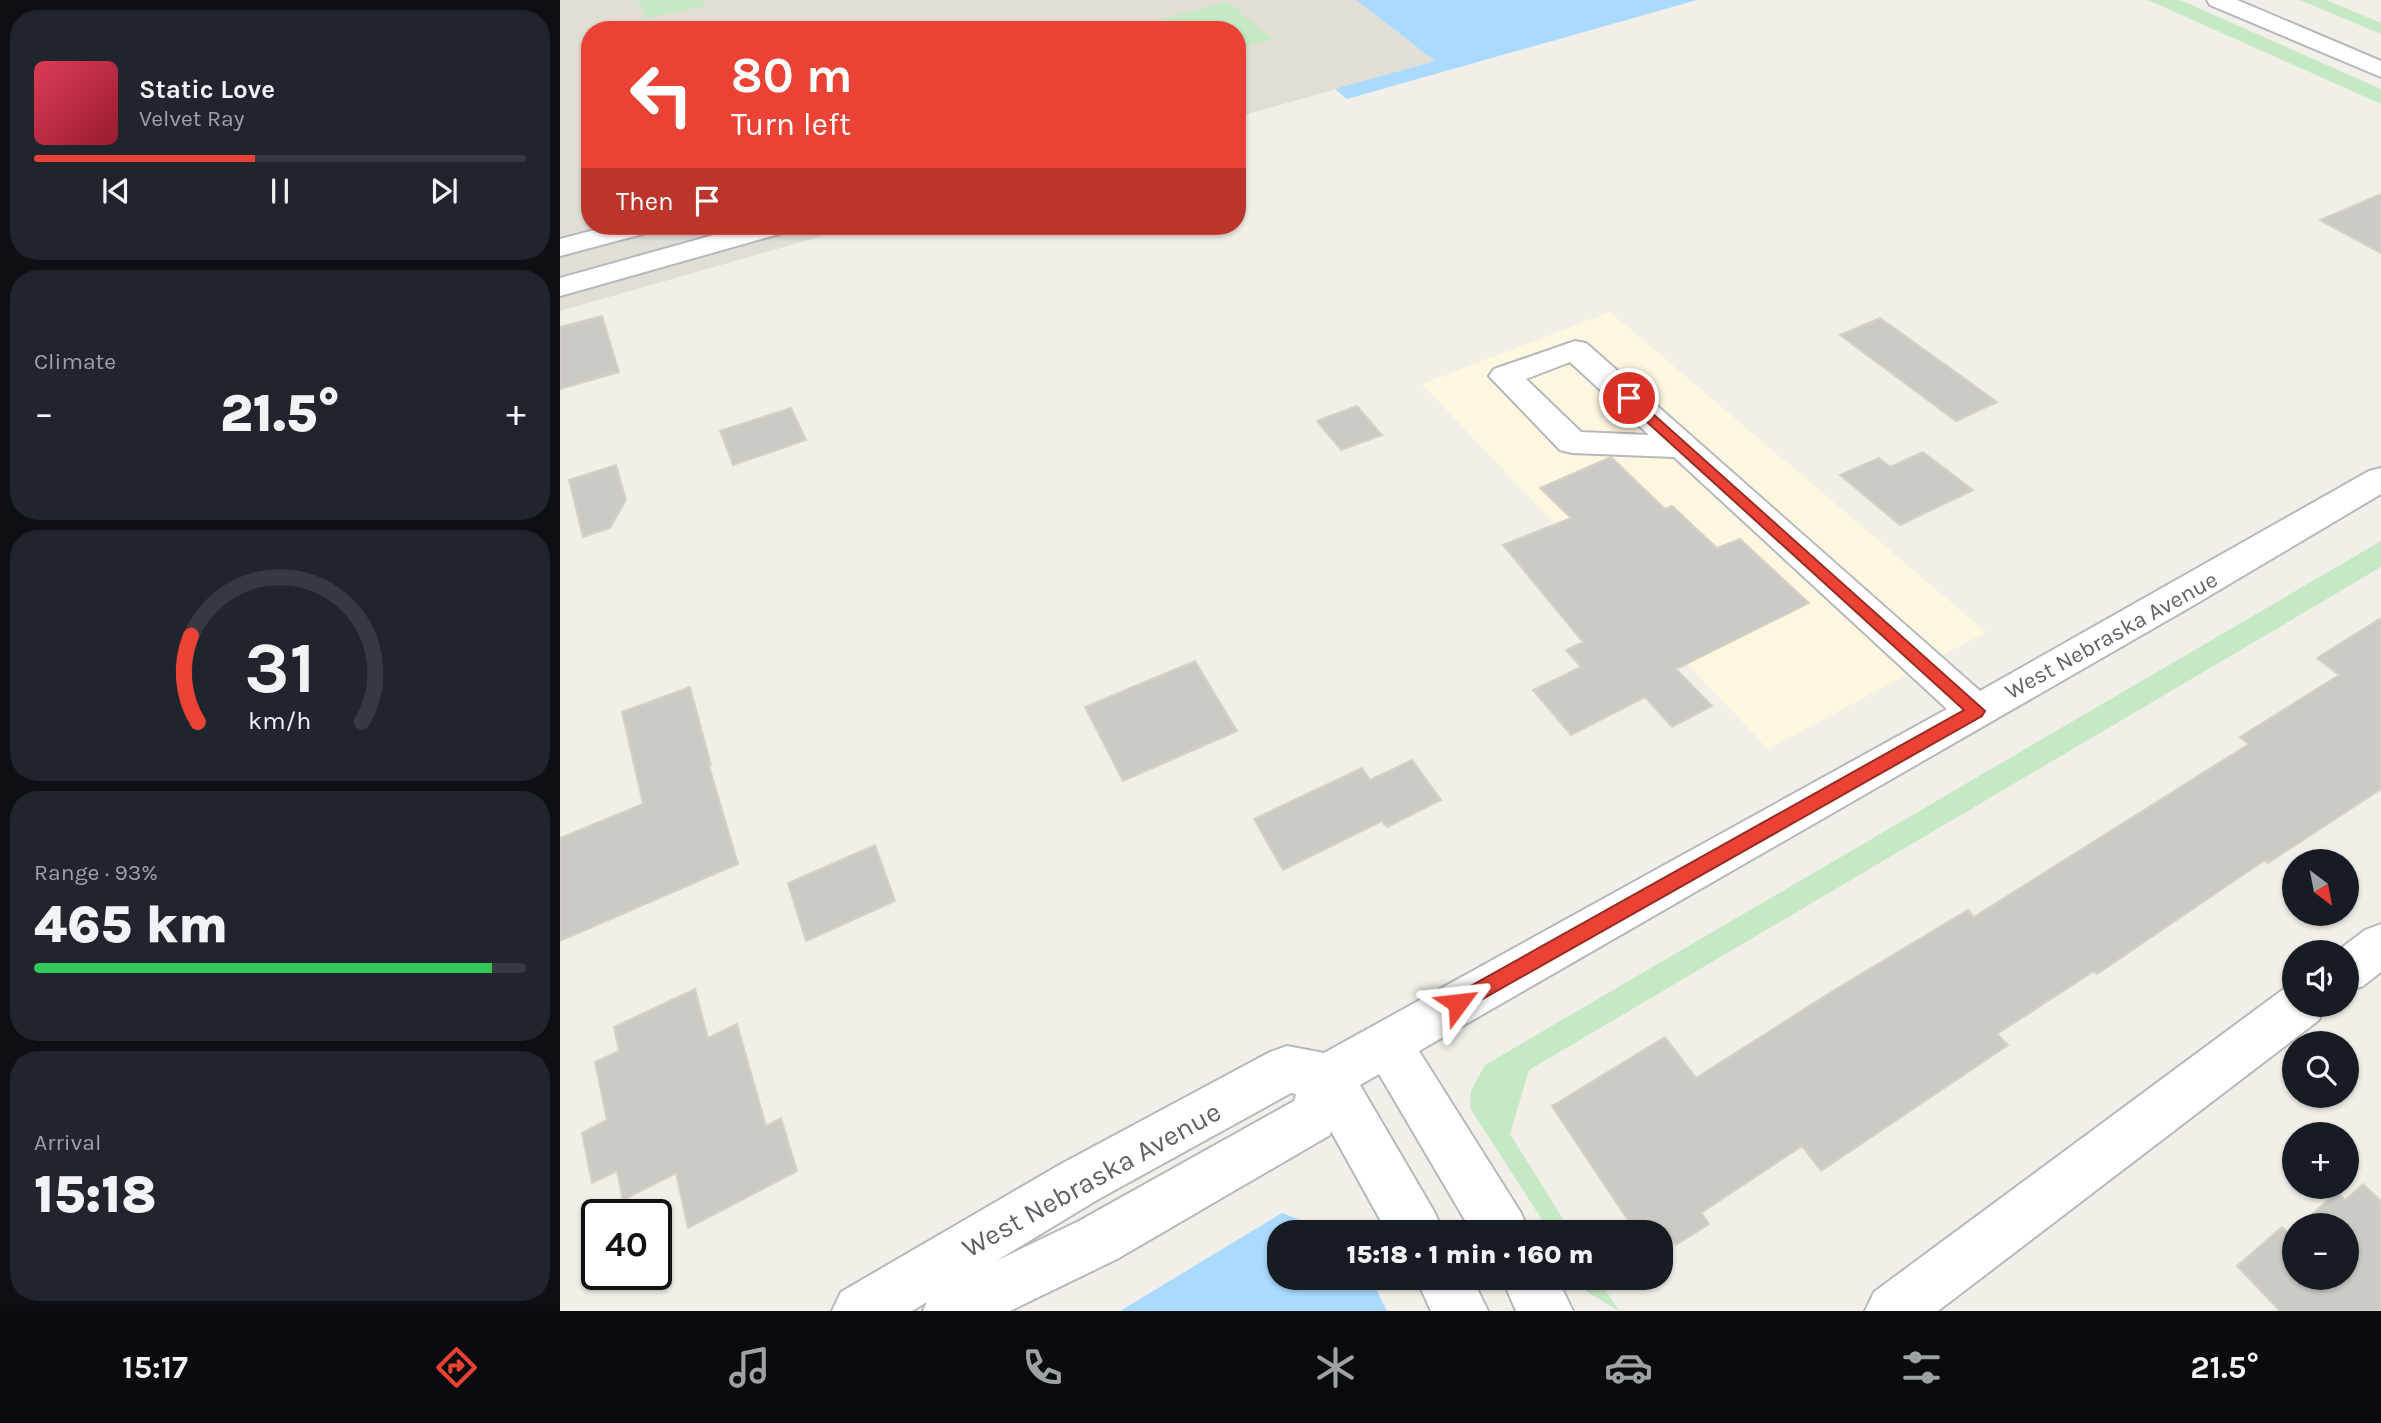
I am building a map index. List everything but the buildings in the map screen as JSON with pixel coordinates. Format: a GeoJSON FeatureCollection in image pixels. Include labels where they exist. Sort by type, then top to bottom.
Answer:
{"type":"FeatureCollection","features":[{"type":"Feature","properties":{"kind":"street"},"geometry":{"type":"LineString","coordinates":[[2218,0],[2381,70]]}},
{"type":"Feature","properties":{"kind":"street"},"geometry":{"type":"LineString","coordinates":[[2264,0],[2381,49]]}},
{"type":"Feature","properties":{"kind":"street"},"geometry":{"type":"LineString","coordinates":[[560,248],[607,235]]}},
{"type":"Feature","properties":{"kind":"street"},"geometry":{"type":"LineString","coordinates":[[560,287],[744,235]]}},
{"type":"Feature","properties":{"kind":"street"},"geometry":{"type":"LineString","coordinates":[[1682,447],[1572,442],[1505,376],[1575,350],[1976,711]]}},
{"type":"Feature","properties":{"kind":"street","name":"West Nebraska Avenue"},"geometry":{"type":"LineString","coordinates":[[951,1311],[1098,1240],[1312,1118],[1328,1077],[2181,596],[2381,479]]}},
{"type":"Feature","properties":{"kind":"street"},"geometry":{"type":"LineString","coordinates":[[2359,962],[2381,945]]}},
{"type":"Feature","properties":{"kind":"street"},"geometry":{"type":"LineString","coordinates":[[1894,1311],[2285,1017]]}},
{"type":"Feature","properties":{"kind":"street"},"geometry":{"type":"LineString","coordinates":[[1387,1043],[1495,1220]]}},
{"type":"Feature","properties":{"kind":"street","name":"West Nebraska Avenue"},"geometry":{"type":"LineString","coordinates":[[860,1311],[1079,1182],[1287,1069],[1328,1077]]}},
{"type":"Feature","properties":{"kind":"street"},"geometry":{"type":"LineString","coordinates":[[1328,1077],[1409,1220]]}},
{"type":"Feature","properties":{"kind":"street"},"geometry":{"type":"LineString","coordinates":[[1449,1290],[1460,1311]]}},
{"type":"Feature","properties":{"kind":"street"},"geometry":{"type":"LineString","coordinates":[[1535,1290],[1545,1311]]}},
{"type":"Feature","properties":{"kind":"shaded area"},"geometry":{"type":"Polygon","coordinates":[[[560,0],[1356,0],[1435,61],[1246,114],[1246,21],[581,21],[581,235],[826,235],[560,311],[560,0]]]}},
{"type":"Feature","properties":{"kind":"shaded area"},"geometry":{"type":"Polygon","coordinates":[[[1610,312],[1986,632],[1768,749],[1422,384],[1610,312]]]}},
{"type":"Feature","properties":{"kind":"green space"},"geometry":{"type":"Polygon","coordinates":[[[638,0],[701,0],[705,6],[646,18],[638,0]]]}},
{"type":"Feature","properties":{"kind":"green space"},"geometry":{"type":"Polygon","coordinates":[[[2148,0],[2180,0],[2381,89],[2381,104],[2148,0]]]}},
{"type":"Feature","properties":{"kind":"green space"},"geometry":{"type":"Polygon","coordinates":[[[2300,0],[2326,0],[2381,23],[2381,34],[2300,0]]]}},
{"type":"Feature","properties":{"kind":"green space"},"geometry":{"type":"Polygon","coordinates":[[[1228,2],[1273,39],[1246,46],[1246,21],[1161,19],[1228,2]]]}},
{"type":"Feature","properties":{"kind":"green space"},"geometry":{"type":"Polygon","coordinates":[[[2381,541],[2381,567],[1529,1070],[1510,1134],[1564,1220],[1542,1220],[1470,1108],[1471,1091],[1485,1065],[2381,541]]]}},
{"type":"Feature","properties":{"kind":"green space"},"geometry":{"type":"Polygon","coordinates":[[[1586,1290],[1606,1290],[1619,1311],[1586,1290]]]}},
{"type":"Feature","properties":{"kind":"water"},"geometry":{"type":"Polygon","coordinates":[[[1356,0],[1697,0],[1347,99],[1335,89],[1435,61],[1356,0]]]}},
{"type":"Feature","properties":{"kind":"water"},"geometry":{"type":"Polygon","coordinates":[[[1282,1213],[1301,1220],[1270,1220],[1282,1213]]]}},
{"type":"Feature","properties":{"kind":"water"},"geometry":{"type":"Polygon","coordinates":[[[1267,1222],[1267,1290],[1377,1290],[1387,1311],[1120,1311],[1267,1222]]]}},
{"type":"Feature","properties":{"kind":"route"},"geometry":{"type":"LineString","coordinates":[[1458,1003],[1976,711],[1629,398]]}}]}
